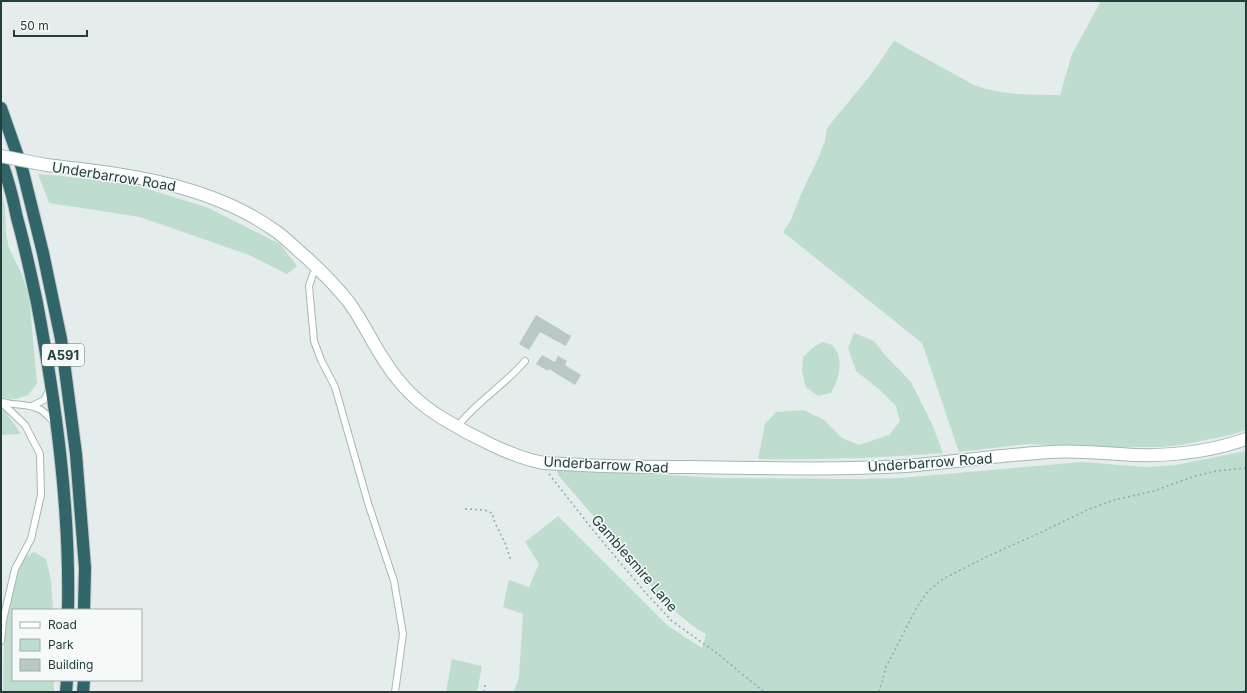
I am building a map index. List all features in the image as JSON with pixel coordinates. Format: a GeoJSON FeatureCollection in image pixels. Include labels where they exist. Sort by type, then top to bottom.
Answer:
{"type":"FeatureCollection","features":[{"type":"Feature","properties":{"kind":"highway","name":"A591"},"geometry":{"type":"LineString","coordinates":[[1,108],[22,168],[43,253],[61,338],[76,454],[85,568],[84,609]]}},
{"type":"Feature","properties":{"kind":"highway","name":"A591"},"geometry":{"type":"LineString","coordinates":[[1,160],[7,176],[29,263],[46,352],[57,425],[63,476],[69,568],[68,609]]}},
{"type":"Feature","properties":{"kind":"highway"},"geometry":{"type":"LineString","coordinates":[[66,692],[67,681]]}},
{"type":"Feature","properties":{"kind":"highway"},"geometry":{"type":"LineString","coordinates":[[83,692],[84,681]]}},
{"type":"Feature","properties":{"kind":"street","name":"Underbarrow Road"},"geometry":{"type":"LineString","coordinates":[[1,156],[46,165],[92,170],[146,179],[182,187],[217,199],[248,214],[278,233],[318,269],[345,297],[359,317],[386,363],[405,388],[427,408],[457,427],[499,448],[533,461],[623,467],[832,468],[895,466],[1054,452],[1140,455],[1170,454],[1222,446],[1246,438]]}},
{"type":"Feature","properties":{"kind":"lane"},"geometry":{"type":"LineString","coordinates":[[318,269],[313,274],[309,286],[314,341],[320,360],[335,387],[368,503],[394,581],[403,634],[395,692]]}},
{"type":"Feature","properties":{"kind":"lane"},"geometry":{"type":"LineString","coordinates":[[457,427],[465,417],[525,361]]}},
{"type":"Feature","properties":{"kind":"lane"},"geometry":{"type":"LineString","coordinates":[[32,406],[44,400],[51,388]]}},
{"type":"Feature","properties":{"kind":"lane"},"geometry":{"type":"LineString","coordinates":[[1,402],[32,406],[42,410],[57,425]]}},
{"type":"Feature","properties":{"kind":"lane"},"geometry":{"type":"LineString","coordinates":[[1,402],[25,425],[40,454],[40,495],[30,539],[15,569],[3,620],[1,641]]}},
{"type":"Feature","properties":{"kind":"path","name":"Gamblesmire Lane"},"geometry":{"type":"LineString","coordinates":[[546,463],[546,469],[550,477],[644,591],[672,621],[718,654],[764,692]]}},
{"type":"Feature","properties":{"kind":"path"},"geometry":{"type":"LineString","coordinates":[[879,692],[886,667],[916,607],[928,591],[943,579],[988,556],[1087,510],[1114,500],[1154,491],[1195,476],[1216,471],[1246,468]]}},
{"type":"Feature","properties":{"kind":"path"},"geometry":{"type":"LineString","coordinates":[[465,509],[484,510],[492,513],[497,528],[505,542],[511,561]]}},
{"type":"Feature","properties":{"kind":"path"},"geometry":{"type":"LineString","coordinates":[[484,692],[485,685]]}},
{"type":"Feature","properties":{"kind":"path"},"geometry":{"type":"LineString","coordinates":[[1238,692],[1246,690]]}},
{"type":"Feature","properties":{"kind":"green space"},"geometry":{"type":"Polygon","coordinates":[[[1101,1],[1246,1],[1246,430],[1231,435],[1181,445],[1162,447],[1027,444],[959,452],[922,343],[783,232],[791,220],[800,196],[818,159],[825,141],[827,128],[869,77],[894,41],[974,85],[1005,93],[1060,95],[1072,54],[1101,1]]]}},
{"type":"Feature","properties":{"kind":"green space"},"geometry":{"type":"Polygon","coordinates":[[[38,174],[134,185],[206,207],[280,244],[297,266],[287,274],[249,255],[140,217],[49,203],[38,174]]]}},
{"type":"Feature","properties":{"kind":"green space"},"geometry":{"type":"Polygon","coordinates":[[[1,189],[5,207],[6,234],[9,248],[22,275],[29,295],[37,384],[28,395],[16,399],[1,397],[1,189]]]}},
{"type":"Feature","properties":{"kind":"green space"},"geometry":{"type":"Polygon","coordinates":[[[854,333],[874,341],[885,355],[911,382],[932,424],[943,453],[850,458],[758,459],[765,424],[776,412],[804,410],[824,420],[842,438],[859,445],[889,435],[900,421],[896,406],[881,391],[856,371],[848,348],[854,333]]]}},
{"type":"Feature","properties":{"kind":"green space"},"geometry":{"type":"Polygon","coordinates":[[[823,342],[832,345],[836,350],[840,362],[836,382],[831,393],[818,396],[806,387],[802,371],[803,357],[815,346],[823,342]]]}},
{"type":"Feature","properties":{"kind":"green space"},"geometry":{"type":"Polygon","coordinates":[[[1,405],[21,434],[1,435],[1,405]]]}},
{"type":"Feature","properties":{"kind":"green space"},"geometry":{"type":"Polygon","coordinates":[[[1246,451],[1246,692],[514,692],[519,677],[523,614],[503,607],[509,580],[529,587],[539,564],[525,542],[558,516],[668,626],[702,648],[706,634],[697,629],[668,606],[616,542],[558,475],[557,468],[718,478],[900,478],[1082,462],[1146,467],[1176,465],[1246,451]]]}},
{"type":"Feature","properties":{"kind":"green space"},"geometry":{"type":"Polygon","coordinates":[[[34,552],[46,559],[51,580],[53,609],[12,609],[12,681],[54,681],[54,692],[3,692],[4,645],[8,593],[20,560],[34,552]]]}},
{"type":"Feature","properties":{"kind":"green space"},"geometry":{"type":"Polygon","coordinates":[[[452,659],[482,666],[477,692],[446,692],[452,659]]]}},
{"type":"Feature","properties":{"kind":"building"},"geometry":{"type":"Polygon","coordinates":[[[536,315],[571,336],[566,346],[540,332],[529,350],[519,344],[536,315]]]}},
{"type":"Feature","properties":{"kind":"building"},"geometry":{"type":"Polygon","coordinates":[[[542,355],[555,362],[558,356],[567,361],[565,365],[581,375],[575,385],[549,369],[548,371],[536,364],[542,355]]]}}]}
